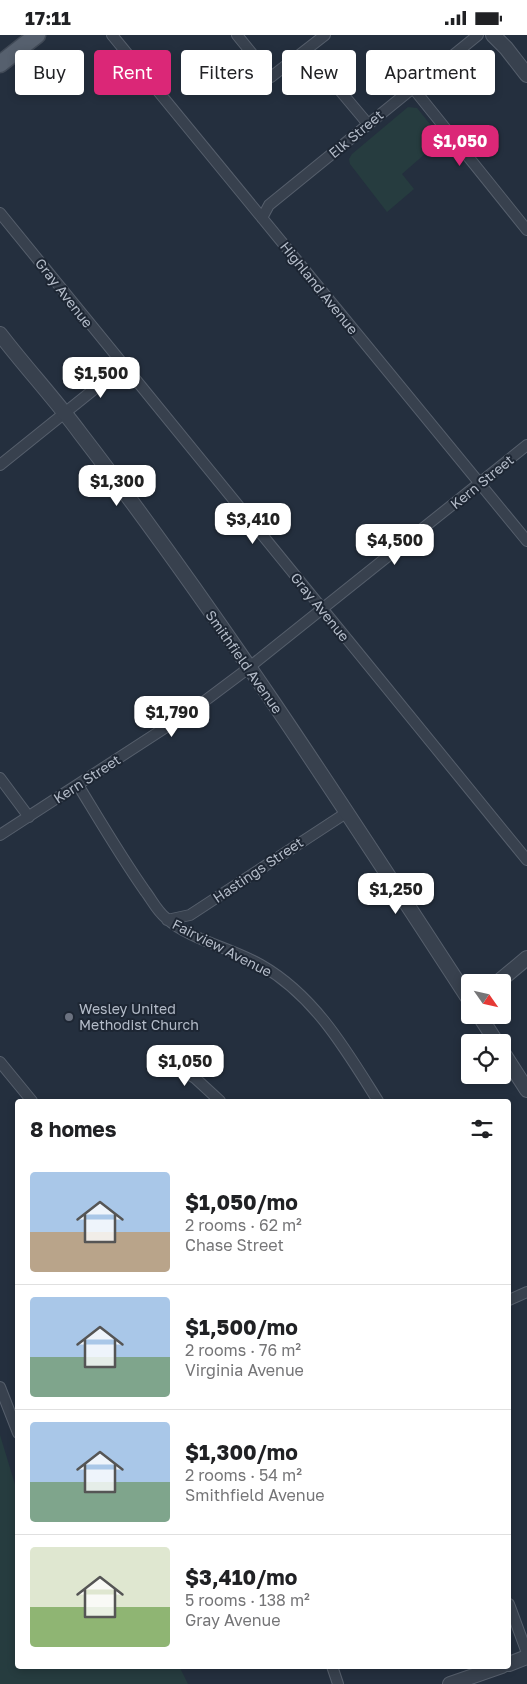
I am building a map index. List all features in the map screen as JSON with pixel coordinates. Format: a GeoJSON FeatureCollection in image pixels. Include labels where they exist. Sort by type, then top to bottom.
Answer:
{"type":"FeatureCollection","features":[{"type":"Feature","properties":{"kind":"main road"},"geometry":{"type":"LineString","coordinates":[[0,65],[36,35]]}},
{"type":"Feature","properties":{"kind":"street","name":"Highland Avenue"},"geometry":{"type":"LineString","coordinates":[[112,35],[527,541]]}},
{"type":"Feature","properties":{"kind":"street"},"geometry":{"type":"LineString","coordinates":[[237,35],[271,77],[282,69]]}},
{"type":"Feature","properties":{"kind":"street"},"geometry":{"type":"LineString","coordinates":[[306,50],[325,35]]}},
{"type":"Feature","properties":{"kind":"street","name":"Elk Street"},"geometry":{"type":"LineString","coordinates":[[460,50],[478,35]]}},
{"type":"Feature","properties":{"kind":"street"},"geometry":{"type":"LineString","coordinates":[[493,35],[527,75]]}},
{"type":"Feature","properties":{"kind":"street"},"geometry":{"type":"LineString","coordinates":[[344,95],[368,124]]}},
{"type":"Feature","properties":{"kind":"street","name":"Elk Street"},"geometry":{"type":"LineString","coordinates":[[262,218],[269,205],[404,95]]}},
{"type":"Feature","properties":{"kind":"street"},"geometry":{"type":"LineString","coordinates":[[419,95],[527,230]]}},
{"type":"Feature","properties":{"kind":"street","name":"Gray Avenue"},"geometry":{"type":"LineString","coordinates":[[0,213],[527,860]]}},
{"type":"Feature","properties":{"kind":"street","name":"Smithfield Avenue"},"geometry":{"type":"LineString","coordinates":[[0,334],[124,491],[249,668],[461,987]]}},
{"type":"Feature","properties":{"kind":"street"},"geometry":{"type":"LineString","coordinates":[[0,465],[123,366]]}},
{"type":"Feature","properties":{"kind":"street","name":"Kern Street"},"geometry":{"type":"LineString","coordinates":[[0,835],[194,709],[249,668],[527,445]]}},
{"type":"Feature","properties":{"kind":"street"},"geometry":{"type":"LineString","coordinates":[[0,778],[29,817]]}},
{"type":"Feature","properties":{"kind":"street","name":"Fairview Avenue"},"geometry":{"type":"LineString","coordinates":[[78,785],[137,879],[167,920],[181,929],[245,956],[282,979],[323,1018],[377,1099]]}},
{"type":"Feature","properties":{"kind":"street","name":"Hastings Street"},"geometry":{"type":"LineString","coordinates":[[167,920],[181,918],[197,911],[232,886],[346,813]]}},
{"type":"Feature","properties":{"kind":"street"},"geometry":{"type":"LineString","coordinates":[[508,974],[527,958]]}},
{"type":"Feature","properties":{"kind":"street"},"geometry":{"type":"LineString","coordinates":[[161,1058],[196,1078],[218,1099]]}},
{"type":"Feature","properties":{"kind":"street"},"geometry":{"type":"LineString","coordinates":[[0,1062],[30,1099]]}},
{"type":"Feature","properties":{"kind":"street"},"geometry":{"type":"LineString","coordinates":[[511,1065],[527,1090]]}},
{"type":"Feature","properties":{"kind":"street"},"geometry":{"type":"LineString","coordinates":[[511,1299],[527,1292]]}},
{"type":"Feature","properties":{"kind":"street"},"geometry":{"type":"LineString","coordinates":[[0,1387],[15,1425]]}},
{"type":"Feature","properties":{"kind":"street"},"geometry":{"type":"LineString","coordinates":[[511,1610],[527,1655],[511,1663]]}},
{"type":"Feature","properties":{"kind":"street"},"geometry":{"type":"LineString","coordinates":[[333,1669],[338,1684]]}},
{"type":"Feature","properties":{"kind":"street"},"geometry":{"type":"LineString","coordinates":[[450,1684],[493,1669]]}},
{"type":"Feature","properties":{"kind":"green space"},"geometry":{"type":"Polygon","coordinates":[[[408,107],[417,108],[442,139],[402,174],[414,189],[387,212],[350,164],[349,159],[352,154],[408,107]]]}},
{"type":"Feature","properties":{"kind":"green space"},"geometry":{"type":"Polygon","coordinates":[[[0,1435],[15,1484],[15,1669],[180,1669],[188,1684],[0,1684],[0,1435]]]}},
{"type":"Feature","properties":{"kind":"place","name":"Wesley United Methodist Church"},"geometry":{"type":"Point","coordinates":[69,1017]}}]}
